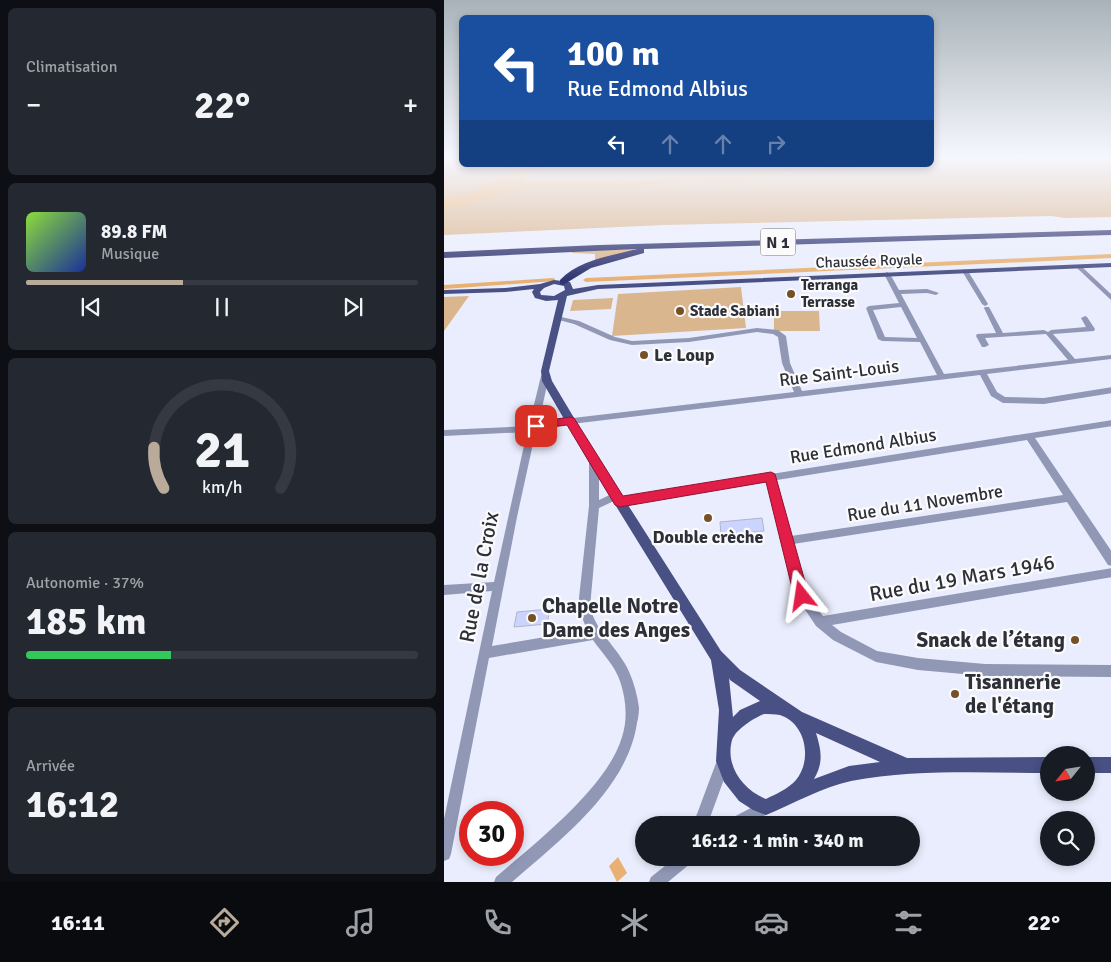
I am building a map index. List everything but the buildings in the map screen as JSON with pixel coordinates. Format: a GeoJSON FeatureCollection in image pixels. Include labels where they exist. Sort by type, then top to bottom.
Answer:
{"type":"FeatureCollection","features":[{"type":"Feature","properties":{"kind":"highway","name":"N 1"},"geometry":{"type":"LineString","coordinates":[[444,250],[602,243],[1111,228]]}},
{"type":"Feature","properties":{"kind":"highway","name":"N 1"},"geometry":{"type":"LineString","coordinates":[[444,255],[564,249],[1111,232]]}},
{"type":"Feature","properties":{"kind":"highway"},"geometry":{"type":"LineString","coordinates":[[565,289],[568,276],[582,269],[627,255],[649,250],[709,245]]}},
{"type":"Feature","properties":{"kind":"main road","name":"Chaussée Royale"},"geometry":{"type":"LineString","coordinates":[[565,289],[1111,265]]}},
{"type":"Feature","properties":{"kind":"main road"},"geometry":{"type":"LineString","coordinates":[[444,292],[505,290],[541,286],[554,282],[565,289],[549,299],[541,298],[537,294],[505,290]]}},
{"type":"Feature","properties":{"kind":"main road"},"geometry":{"type":"LineString","coordinates":[[537,294],[537,290],[541,286]]}},
{"type":"Feature","properties":{"kind":"main road","name":"Rue de la Croix"},"geometry":{"type":"LineString","coordinates":[[544,376],[565,289]]}},
{"type":"Feature","properties":{"kind":"main road"},"geometry":{"type":"LineString","coordinates":[[549,299],[558,315]]}},
{"type":"Feature","properties":{"kind":"main road"},"geometry":{"type":"LineString","coordinates":[[544,376],[594,462],[716,656],[735,675],[782,708],[802,719],[907,766]]}},
{"type":"Feature","properties":{"kind":"main road"},"geometry":{"type":"LineString","coordinates":[[716,656],[725,693],[726,735],[724,760],[729,776],[748,799],[766,807],[792,795],[849,774],[907,766],[1040,765]]}},
{"type":"Feature","properties":{"kind":"main road"},"geometry":{"type":"LineString","coordinates":[[726,735],[741,716],[753,709],[767,706],[782,708]]}},
{"type":"Feature","properties":{"kind":"main road"},"geometry":{"type":"LineString","coordinates":[[792,795],[804,784],[811,769],[813,753],[810,737],[802,719]]}},
{"type":"Feature","properties":{"kind":"main road"},"geometry":{"type":"LineString","coordinates":[[1095,765],[1111,765]]}},
{"type":"Feature","properties":{"kind":"street"},"geometry":{"type":"LineString","coordinates":[[1079,266],[1111,299]]}},
{"type":"Feature","properties":{"kind":"street"},"geometry":{"type":"LineString","coordinates":[[965,271],[1001,335]]}},
{"type":"Feature","properties":{"kind":"street"},"geometry":{"type":"LineString","coordinates":[[887,274],[942,377]]}},
{"type":"Feature","properties":{"kind":"street"},"geometry":{"type":"LineString","coordinates":[[897,292],[927,291],[936,293]]}},
{"type":"Feature","properties":{"kind":"street"},"geometry":{"type":"LineString","coordinates":[[904,305],[870,308],[882,339],[923,340]]}},
{"type":"Feature","properties":{"kind":"street"},"geometry":{"type":"LineString","coordinates":[[558,315],[574,320],[610,339],[632,343],[709,338],[757,330],[776,332],[782,336],[786,363],[799,394]]}},
{"type":"Feature","properties":{"kind":"street"},"geometry":{"type":"LineString","coordinates":[[984,345],[980,336],[1091,329],[1085,318]]}},
{"type":"Feature","properties":{"kind":"street"},"geometry":{"type":"LineString","coordinates":[[1048,333],[1073,361]]}},
{"type":"Feature","properties":{"kind":"street","name":"Rue Saint-Louis"},"geometry":{"type":"LineString","coordinates":[[444,433],[534,427],[570,421],[1111,357]]}},
{"type":"Feature","properties":{"kind":"street"},"geometry":{"type":"LineString","coordinates":[[982,372],[994,394],[1003,400],[1044,401],[1111,390]]}},
{"type":"Feature","properties":{"kind":"street","name":"Rue de la Croix"},"geometry":{"type":"LineString","coordinates":[[444,854],[448,818],[486,653],[544,376]]}},
{"type":"Feature","properties":{"kind":"street","name":"Rue Edmond Albius"},"geometry":{"type":"LineString","coordinates":[[594,506],[618,499],[1111,424]]}},
{"type":"Feature","properties":{"kind":"street"},"geometry":{"type":"LineString","coordinates":[[1029,436],[1111,562]]}},
{"type":"Feature","properties":{"kind":"street"},"geometry":{"type":"LineString","coordinates":[[501,882],[588,803],[614,771],[629,733],[633,708],[626,679],[585,615],[584,607],[594,506],[594,462]]}},
{"type":"Feature","properties":{"kind":"street"},"geometry":{"type":"LineString","coordinates":[[771,477],[786,541],[802,596],[820,622],[837,636],[876,656],[918,664],[985,670],[1111,671]]}},
{"type":"Feature","properties":{"kind":"street","name":"Rue du 11 Novembre"},"geometry":{"type":"LineString","coordinates":[[786,541],[1069,498]]}},
{"type":"Feature","properties":{"kind":"street","name":"Rue du 19 Mars 1946"},"geometry":{"type":"LineString","coordinates":[[820,622],[1111,572]]}},
{"type":"Feature","properties":{"kind":"street"},"geometry":{"type":"LineString","coordinates":[[444,590],[499,586]]}},
{"type":"Feature","properties":{"kind":"street"},"geometry":{"type":"LineString","coordinates":[[486,653],[596,634]]}},
{"type":"Feature","properties":{"kind":"street"},"geometry":{"type":"LineString","coordinates":[[704,816],[724,760]]}},
{"type":"Feature","properties":{"kind":"street"},"geometry":{"type":"LineString","coordinates":[[750,816],[766,807]]}},
{"type":"Feature","properties":{"kind":"street"},"geometry":{"type":"LineString","coordinates":[[656,882],[673,866]]}},
{"type":"Feature","properties":{"kind":"shaded area"},"geometry":{"type":"Polygon","coordinates":[[[444,198],[1111,198],[1111,217],[1065,218],[1051,216],[664,225],[444,235],[444,198]]]}},
{"type":"Feature","properties":{"kind":"shaded area"},"geometry":{"type":"Polygon","coordinates":[[[444,198],[489,198],[460,207],[444,207],[444,198]]]}},
{"type":"Feature","properties":{"kind":"shaded area"},"geometry":{"type":"Polygon","coordinates":[[[634,249],[634,251],[595,262],[595,254],[572,253],[572,251],[634,249]]]}},
{"type":"Feature","properties":{"kind":"shaded area","name":"Stade Sabiani"},"geometry":{"type":"Polygon","coordinates":[[[741,287],[746,328],[612,336],[618,294],[741,287]]]}},
{"type":"Feature","properties":{"kind":"shaded area"},"geometry":{"type":"Polygon","coordinates":[[[469,296],[444,331],[444,297],[469,296]]]}},
{"type":"Feature","properties":{"kind":"shaded area"},"geometry":{"type":"Polygon","coordinates":[[[613,298],[611,309],[570,311],[573,300],[613,298]]]}},
{"type":"Feature","properties":{"kind":"shaded area"},"geometry":{"type":"Polygon","coordinates":[[[774,311],[819,311],[820,331],[774,331],[774,311]]]}},
{"type":"Feature","properties":{"kind":"shaded area"},"geometry":{"type":"Polygon","coordinates":[[[618,857],[627,873],[617,882],[609,866],[618,857]]]}},
{"type":"Feature","properties":{"kind":"waterway"},"geometry":{"type":"LineString","coordinates":[[586,280],[1112,256]]}},
{"type":"Feature","properties":{"kind":"waterway"},"geometry":{"type":"LineString","coordinates":[[444,287],[553,280]]}},
{"type":"Feature","properties":{"kind":"place","name":"Terranga Terrasse"},"geometry":{"type":"Point","coordinates":[791,294]}},
{"type":"Feature","properties":{"kind":"place","name":"Stade Sabiani"},"geometry":{"type":"Point","coordinates":[680,311]}},
{"type":"Feature","properties":{"kind":"place","name":"Le Loup"},"geometry":{"type":"Point","coordinates":[644,355]}},
{"type":"Feature","properties":{"kind":"place","name":"Double crèche"},"geometry":{"type":"Point","coordinates":[708,518]}},
{"type":"Feature","properties":{"kind":"place","name":"Chapelle Notre Dame des Anges"},"geometry":{"type":"Point","coordinates":[532,618]}},
{"type":"Feature","properties":{"kind":"place","name":"Snack de l’étang"},"geometry":{"type":"Point","coordinates":[1075,640]}},
{"type":"Feature","properties":{"kind":"place","name":"Tisannerie de l'étang"},"geometry":{"type":"Point","coordinates":[955,694]}},
{"type":"Feature","properties":{"kind":"route"},"geometry":{"type":"LineString","coordinates":[[536,426],[570,421],[620,502],[631,498],[771,477],[786,541],[802,596]]}}]}
